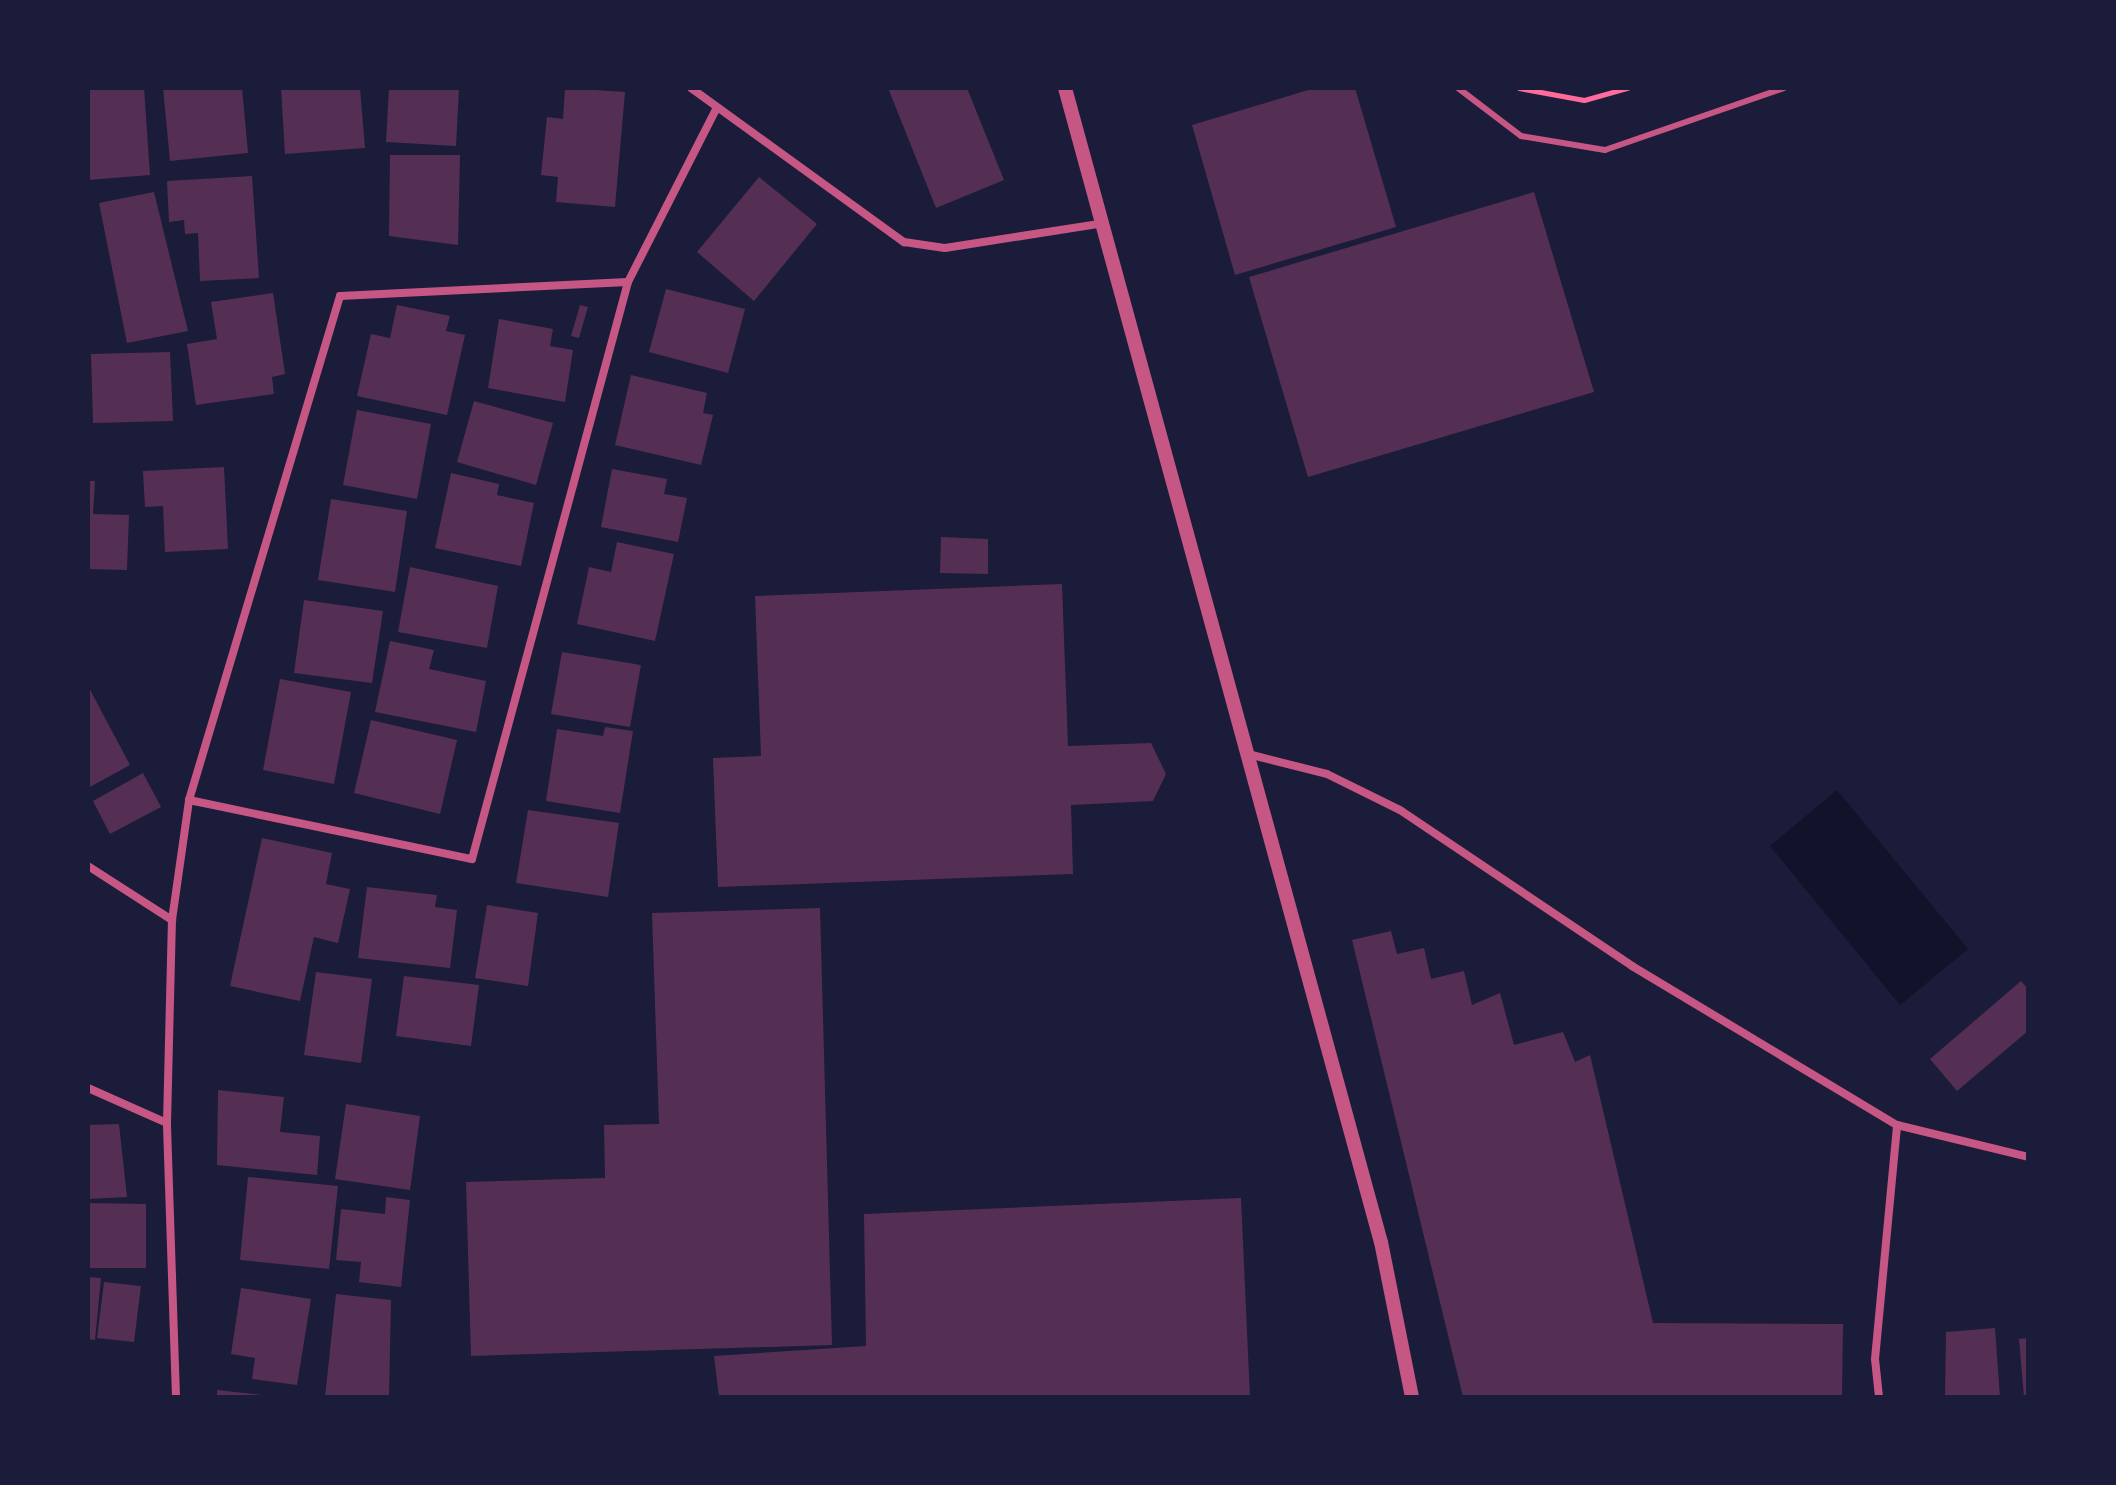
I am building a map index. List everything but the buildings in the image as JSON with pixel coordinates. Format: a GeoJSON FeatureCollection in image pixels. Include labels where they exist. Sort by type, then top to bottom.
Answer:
{"type":"FeatureCollection","features":[{"type":"Feature","properties":{"kind":"street"},"geometry":{"type":"LineString","coordinates":[[691,88],[904,242],[945,248],[1099,224]]}},
{"type":"Feature","properties":{"kind":"street"},"geometry":{"type":"LineString","coordinates":[[1065,88],[1099,224],[1381,1242],[1412,1397]]}},
{"type":"Feature","properties":{"kind":"street"},"geometry":{"type":"LineString","coordinates":[[189,800],[472,859],[628,282],[717,107]]}},
{"type":"Feature","properties":{"kind":"street"},"geometry":{"type":"LineString","coordinates":[[176,1397],[167,1123],[172,920],[189,800],[340,296],[628,282]]}},
{"type":"Feature","properties":{"kind":"street"},"geometry":{"type":"LineString","coordinates":[[1247,754],[1327,774],[1400,810],[1632,966],[1897,1125],[2028,1157]]}},
{"type":"Feature","properties":{"kind":"street"},"geometry":{"type":"LineString","coordinates":[[88,866],[172,920]]}},
{"type":"Feature","properties":{"kind":"street"},"geometry":{"type":"LineString","coordinates":[[88,1088],[167,1123]]}},
{"type":"Feature","properties":{"kind":"street"},"geometry":{"type":"LineString","coordinates":[[1879,1397],[1875,1359],[1897,1125]]}},
{"type":"Feature","properties":{"kind":"lane"},"geometry":{"type":"LineString","coordinates":[[1458,88],[1521,136],[1605,150],[1784,88]]}},
{"type":"Feature","properties":{"kind":"path"},"geometry":{"type":"LineString","coordinates":[[1519,88],[1584,100],[1627,88]]}},
{"type":"Feature","properties":{"kind":"shaded area"},"geometry":{"type":"Polygon","coordinates":[[[1837,790],[1968,949],[1900,1005],[1770,846],[1837,790]]]}}]}
